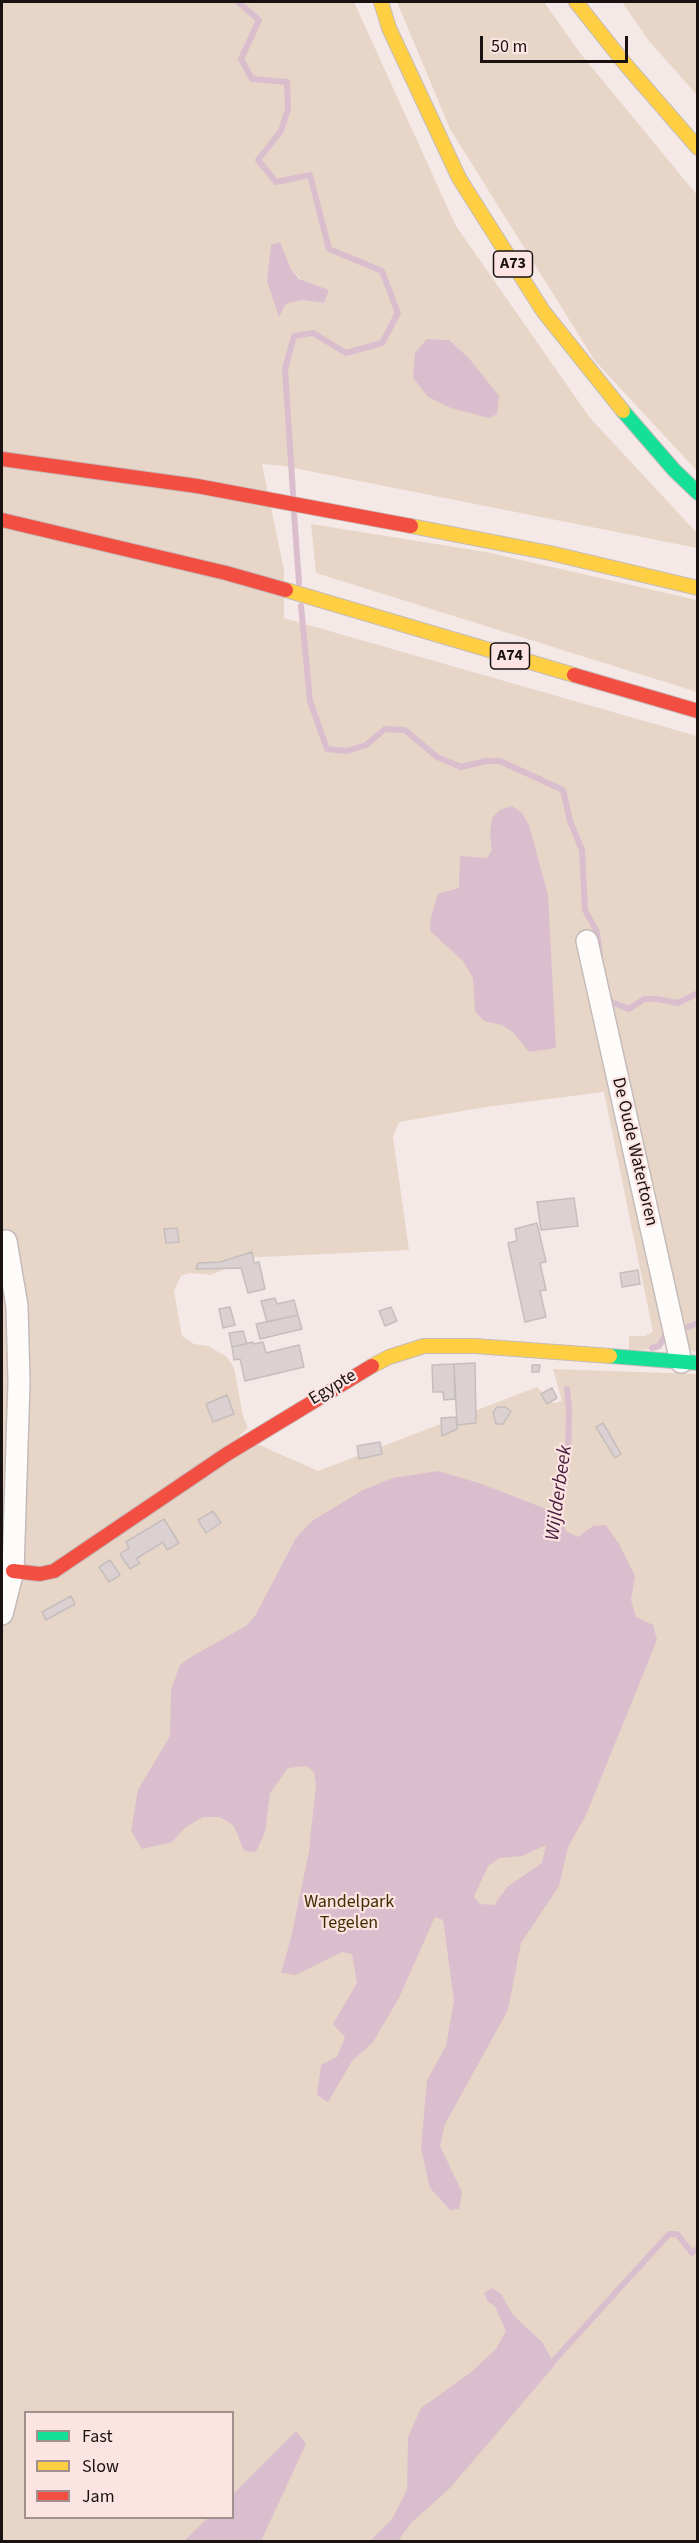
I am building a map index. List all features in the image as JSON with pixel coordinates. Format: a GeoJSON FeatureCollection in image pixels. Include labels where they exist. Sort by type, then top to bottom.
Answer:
{"type":"FeatureCollection","features":[{"type":"Feature","properties":{"kind":"main road","name":"A73"},"geometry":{"type":"LineString","coordinates":[[381,2],[389,28],[459,178],[543,311],[603,388],[674,470],[698,493]]}},
{"type":"Feature","properties":{"kind":"main road"},"geometry":{"type":"LineString","coordinates":[[576,2],[626,65],[698,148]]}},
{"type":"Feature","properties":{"kind":"main road"},"geometry":{"type":"LineString","coordinates":[[2,459],[197,486],[316,507],[550,553],[698,588]]}},
{"type":"Feature","properties":{"kind":"main road","name":"A74"},"geometry":{"type":"LineString","coordinates":[[2,520],[226,573],[698,711]]}},
{"type":"Feature","properties":{"kind":"main road","name":"Egypte"},"geometry":{"type":"LineString","coordinates":[[13,1571],[40,1574],[54,1571],[227,1454],[356,1374],[389,1357],[424,1346],[475,1346],[689,1363]]}},
{"type":"Feature","properties":{"kind":"street","name":"De Oude Watertoren"},"geometry":{"type":"LineString","coordinates":[[587,941],[689,1363]]}},
{"type":"Feature","properties":{"kind":"street"},"geometry":{"type":"LineString","coordinates":[[2,1614],[13,1571],[19,1382],[17,1306],[6,1241]]}},
{"type":"Feature","properties":{"kind":"green space","name":"Wandelpark Tegelen"},"geometry":{"type":"Polygon","coordinates":[[[2,2],[354,2],[456,226],[590,418],[697,533],[697,548],[284,466],[262,464],[284,570],[284,618],[697,736],[697,1353],[667,1341],[660,1349],[629,1350],[629,1336],[645,1336],[653,1332],[604,1092],[486,1107],[399,1122],[393,1137],[409,1250],[241,1258],[228,1268],[211,1275],[189,1273],[181,1276],[174,1291],[182,1336],[194,1344],[208,1346],[227,1357],[234,1368],[243,1416],[248,1428],[239,1436],[318,1471],[537,1387],[553,1403],[562,1401],[553,1369],[697,1374],[697,2541],[2,2542],[2,2]],[[280,243],[279,317],[286,304],[302,300],[323,303],[291,269],[280,243]],[[427,339],[468,357],[449,340],[427,339]]]}},
{"type":"Feature","properties":{"kind":"green space"},"geometry":{"type":"Polygon","coordinates":[[[397,2],[544,2],[580,53],[697,195],[697,471],[595,361],[450,129],[397,2]]]}},
{"type":"Feature","properties":{"kind":"green space"},"geometry":{"type":"Polygon","coordinates":[[[622,2],[697,2],[697,95],[649,41],[622,2]]]}},
{"type":"Feature","properties":{"kind":"green space"},"geometry":{"type":"Polygon","coordinates":[[[311,524],[486,552],[697,600],[697,692],[316,573],[311,524]]]}},
{"type":"Feature","properties":{"kind":"shaded area"},"geometry":{"type":"Polygon","coordinates":[[[280,242],[291,269],[299,279],[329,290],[324,303],[302,300],[286,304],[279,317],[267,281],[271,245],[280,242]]]}},
{"type":"Feature","properties":{"kind":"shaded area"},"geometry":{"type":"Polygon","coordinates":[[[427,339],[449,340],[468,357],[499,396],[497,414],[489,418],[451,408],[428,397],[413,378],[415,353],[427,339]]]}},
{"type":"Feature","properties":{"kind":"shaded area"},"geometry":{"type":"Polygon","coordinates":[[[512,806],[522,813],[529,825],[548,895],[556,1048],[529,1052],[514,1033],[502,1025],[484,1021],[475,1011],[473,978],[463,961],[430,931],[431,917],[438,894],[459,888],[460,856],[487,858],[492,850],[490,833],[492,818],[500,810],[512,806]]]}},
{"type":"Feature","properties":{"kind":"shaded area"},"geometry":{"type":"Polygon","coordinates":[[[438,1471],[482,1484],[559,1514],[566,1531],[578,1537],[593,1526],[606,1525],[619,1544],[635,1576],[631,1600],[636,1617],[653,1625],[657,1640],[586,1815],[568,1847],[559,1886],[521,1943],[508,2010],[445,2124],[440,2146],[462,2192],[459,2209],[450,2210],[430,2188],[421,2148],[427,2080],[446,2046],[454,2000],[443,1920],[435,1917],[399,1998],[373,2042],[352,2061],[328,2102],[317,2095],[321,2065],[337,2057],[345,2037],[333,2024],[357,1983],[352,1954],[342,1952],[296,1975],[281,1973],[291,1938],[309,1851],[316,1784],[314,1772],[307,1766],[288,1768],[270,1793],[265,1832],[256,1852],[244,1851],[234,1826],[220,1817],[203,1817],[186,1827],[172,1842],[142,1849],[131,1831],[138,1790],[170,1736],[171,1690],[180,1665],[246,1626],[255,1616],[296,1538],[312,1521],[363,1490],[393,1478],[438,1471]],[[546,1845],[522,1856],[499,1858],[488,1866],[474,1897],[480,1904],[494,1905],[507,1887],[542,1863],[546,1845]]]}},
{"type":"Feature","properties":{"kind":"shaded area"},"geometry":{"type":"Polygon","coordinates":[[[492,2288],[501,2294],[513,2315],[542,2342],[555,2365],[450,2488],[411,2523],[398,2541],[370,2541],[392,2519],[407,2490],[408,2437],[421,2408],[470,2373],[496,2349],[506,2331],[495,2306],[488,2302],[484,2293],[492,2288]]]}},
{"type":"Feature","properties":{"kind":"shaded area"},"geometry":{"type":"Polygon","coordinates":[[[296,2431],[306,2444],[261,2541],[184,2541],[207,2519],[234,2519],[234,2493],[296,2431]]]}},
{"type":"Feature","properties":{"kind":"building"},"geometry":{"type":"Polygon","coordinates":[[[574,1198],[578,1226],[541,1230],[537,1202],[574,1198]]]}},
{"type":"Feature","properties":{"kind":"building"},"geometry":{"type":"Polygon","coordinates":[[[537,1223],[546,1262],[540,1263],[546,1290],[540,1291],[546,1317],[525,1322],[508,1243],[517,1241],[515,1229],[537,1223]]]}},
{"type":"Feature","properties":{"kind":"building"},"geometry":{"type":"Polygon","coordinates":[[[177,1228],[179,1242],[166,1243],[164,1229],[177,1228]]]}},
{"type":"Feature","properties":{"kind":"building"},"geometry":{"type":"Polygon","coordinates":[[[252,1252],[254,1263],[259,1262],[265,1289],[248,1293],[241,1268],[196,1269],[198,1263],[220,1262],[252,1252]]]}},
{"type":"Feature","properties":{"kind":"building"},"geometry":{"type":"Polygon","coordinates":[[[638,1270],[640,1284],[622,1287],[620,1273],[638,1270]]]}},
{"type":"Feature","properties":{"kind":"building"},"geometry":{"type":"Polygon","coordinates":[[[275,1298],[277,1304],[294,1300],[298,1315],[267,1322],[261,1301],[275,1298]]]}},
{"type":"Feature","properties":{"kind":"building"},"geometry":{"type":"Polygon","coordinates":[[[230,1307],[235,1325],[223,1328],[219,1309],[230,1307]]]}},
{"type":"Feature","properties":{"kind":"building"},"geometry":{"type":"Polygon","coordinates":[[[391,1307],[397,1321],[385,1326],[379,1311],[391,1307]]]}},
{"type":"Feature","properties":{"kind":"building"},"geometry":{"type":"Polygon","coordinates":[[[298,1315],[302,1329],[260,1339],[256,1324],[298,1315]]]}},
{"type":"Feature","properties":{"kind":"building"},"geometry":{"type":"Polygon","coordinates":[[[243,1331],[247,1344],[232,1347],[229,1333],[243,1331]]]}},
{"type":"Feature","properties":{"kind":"building"},"geometry":{"type":"Polygon","coordinates":[[[253,1342],[254,1344],[263,1342],[266,1353],[299,1345],[304,1367],[245,1381],[240,1359],[234,1360],[232,1347],[253,1342]]]}},
{"type":"Feature","properties":{"kind":"building"},"geometry":{"type":"Polygon","coordinates":[[[475,1363],[476,1423],[457,1425],[454,1364],[475,1363]]]}},
{"type":"Feature","properties":{"kind":"building"},"geometry":{"type":"Polygon","coordinates":[[[454,1364],[455,1399],[444,1400],[443,1392],[433,1392],[432,1365],[454,1364]]]}},
{"type":"Feature","properties":{"kind":"building"},"geometry":{"type":"Polygon","coordinates":[[[532,1365],[540,1365],[539,1372],[532,1372],[532,1365]]]}},
{"type":"Feature","properties":{"kind":"building"},"geometry":{"type":"Polygon","coordinates":[[[552,1388],[557,1398],[547,1404],[541,1394],[552,1388]]]}},
{"type":"Feature","properties":{"kind":"building"},"geometry":{"type":"Polygon","coordinates":[[[227,1395],[234,1414],[213,1422],[206,1404],[227,1395]]]}},
{"type":"Feature","properties":{"kind":"building"},"geometry":{"type":"Polygon","coordinates":[[[497,1407],[505,1407],[511,1411],[503,1424],[496,1424],[493,1413],[497,1407]]]}},
{"type":"Feature","properties":{"kind":"building"},"geometry":{"type":"Polygon","coordinates":[[[456,1417],[457,1429],[442,1436],[441,1418],[456,1417]]]}},
{"type":"Feature","properties":{"kind":"building"},"geometry":{"type":"Polygon","coordinates":[[[603,1423],[621,1454],[615,1458],[596,1427],[603,1423]]]}},
{"type":"Feature","properties":{"kind":"building"},"geometry":{"type":"Polygon","coordinates":[[[380,1442],[382,1454],[359,1459],[357,1446],[380,1442]]]}},
{"type":"Feature","properties":{"kind":"building"},"geometry":{"type":"Polygon","coordinates":[[[213,1511],[221,1523],[206,1533],[198,1520],[213,1511]]]}},
{"type":"Feature","properties":{"kind":"building"},"geometry":{"type":"Polygon","coordinates":[[[164,1519],[179,1543],[167,1550],[163,1542],[136,1559],[140,1563],[130,1569],[120,1554],[129,1548],[126,1542],[164,1519]]]}},
{"type":"Feature","properties":{"kind":"building"},"geometry":{"type":"Polygon","coordinates":[[[110,1560],[120,1575],[109,1582],[99,1567],[110,1560]]]}},
{"type":"Feature","properties":{"kind":"building"},"geometry":{"type":"Polygon","coordinates":[[[71,1596],[75,1604],[46,1620],[42,1612],[71,1596]]]}},
{"type":"Feature","properties":{"kind":"waterway"},"geometry":{"type":"LineString","coordinates":[[238,2],[259,20],[241,59],[252,79],[287,82],[288,109],[281,131],[258,160],[276,182],[310,175],[329,249],[382,271],[398,313],[382,343],[346,353],[313,333],[294,336],[285,369],[293,494]]}},
{"type":"Feature","properties":{"kind":"waterway"},"geometry":{"type":"LineString","coordinates":[[294,513],[299,583]]}},
{"type":"Feature","properties":{"kind":"waterway"},"geometry":{"type":"LineString","coordinates":[[301,606],[310,701],[327,749],[347,751],[366,745],[385,729],[405,730],[437,757],[461,767],[486,761],[500,761],[563,790],[570,821],[582,850],[585,910],[597,932],[600,955]]}},
{"type":"Feature","properties":{"kind":"waterway"},"geometry":{"type":"LineString","coordinates":[[608,998],[609,1001],[629,1009],[644,999],[678,1003],[698,993]]}},
{"type":"Feature","properties":{"kind":"waterway","name":"Wijlderbeek"},"geometry":{"type":"LineString","coordinates":[[688,1327],[698,1323]]}},
{"type":"Feature","properties":{"kind":"waterway","name":"Wijlderbeek"},"geometry":{"type":"LineString","coordinates":[[652,1348],[659,1346],[667,1332]]}},
{"type":"Feature","properties":{"kind":"waterway","name":"Wijlderbeek"},"geometry":{"type":"LineString","coordinates":[[557,1519],[568,1456],[567,1389]]}},
{"type":"Feature","properties":{"kind":"waterway"},"geometry":{"type":"LineString","coordinates":[[548,2367],[669,2234],[677,2234],[692,2253],[698,2248]]}},
{"type":"Feature","properties":{"kind":"traffic: fast"},"geometry":{"type":"LineString","coordinates":[[623,411],[674,470],[698,493]]}},
{"type":"Feature","properties":{"kind":"traffic: fast"},"geometry":{"type":"LineString","coordinates":[[610,1356],[698,1363]]}},
{"type":"Feature","properties":{"kind":"traffic: slow"},"geometry":{"type":"LineString","coordinates":[[381,2],[389,28],[459,178],[543,311],[623,411]]}},
{"type":"Feature","properties":{"kind":"traffic: slow"},"geometry":{"type":"LineString","coordinates":[[576,2],[626,65],[698,148]]}},
{"type":"Feature","properties":{"kind":"traffic: slow"},"geometry":{"type":"LineString","coordinates":[[411,526],[550,553],[698,588]]}},
{"type":"Feature","properties":{"kind":"traffic: slow"},"geometry":{"type":"LineString","coordinates":[[286,590],[574,675]]}},
{"type":"Feature","properties":{"kind":"traffic: slow"},"geometry":{"type":"LineString","coordinates":[[372,1366],[389,1357],[424,1346],[475,1346],[610,1356]]}},
{"type":"Feature","properties":{"kind":"traffic: jam"},"geometry":{"type":"LineString","coordinates":[[2,459],[197,486],[411,526]]}},
{"type":"Feature","properties":{"kind":"traffic: jam"},"geometry":{"type":"LineString","coordinates":[[2,520],[226,573],[286,590]]}},
{"type":"Feature","properties":{"kind":"traffic: jam"},"geometry":{"type":"LineString","coordinates":[[574,675],[698,711]]}},
{"type":"Feature","properties":{"kind":"traffic: jam"},"geometry":{"type":"LineString","coordinates":[[13,1571],[40,1574],[54,1571],[227,1454],[372,1366]]}}]}
